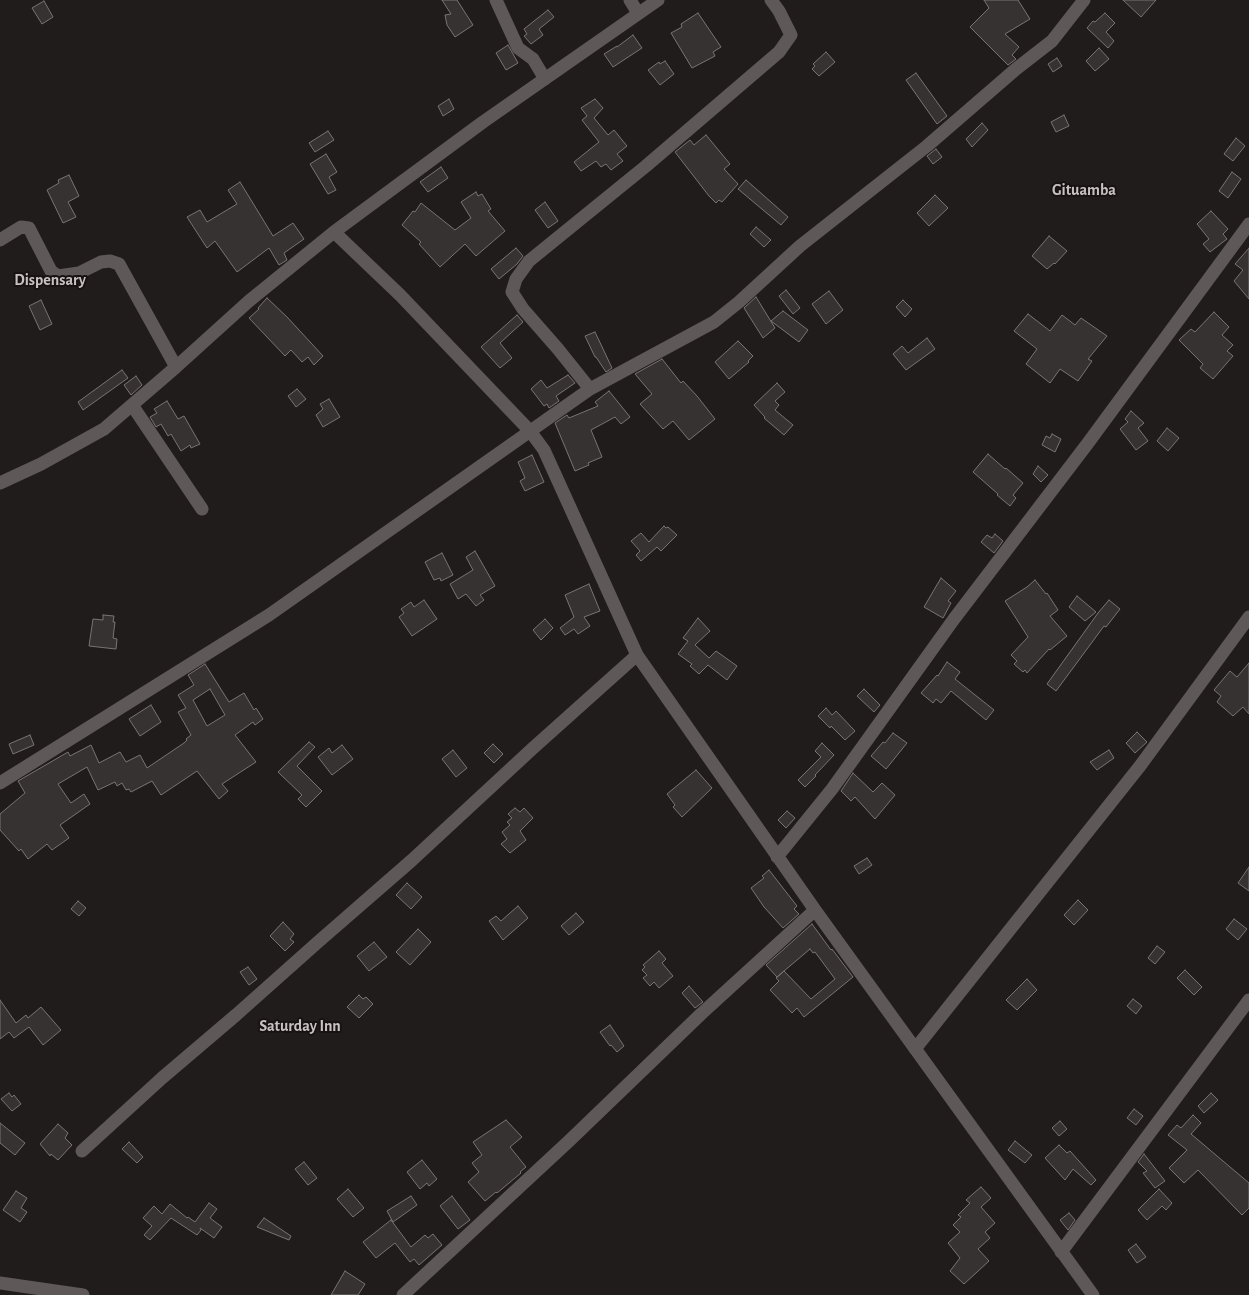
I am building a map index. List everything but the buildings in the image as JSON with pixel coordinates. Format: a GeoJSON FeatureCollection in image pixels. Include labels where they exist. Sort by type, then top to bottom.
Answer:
{"type":"FeatureCollection","features":[{"type":"Feature","properties":{"kind":"street"},"geometry":{"type":"LineString","coordinates":[[496,0],[518,48],[533,59],[545,79]]}},
{"type":"Feature","properties":{"kind":"street"},"geometry":{"type":"LineString","coordinates":[[630,0],[638,13]]}},
{"type":"Feature","properties":{"kind":"street"},"geometry":{"type":"LineString","coordinates":[[0,483],[41,464],[104,429],[249,301],[334,232],[484,122],[658,0]]}},
{"type":"Feature","properties":{"kind":"street"},"geometry":{"type":"LineString","coordinates":[[590,388],[523,309],[512,292],[516,279],[529,262],[646,166],[779,52],[791,35],[779,11],[771,0]]}},
{"type":"Feature","properties":{"kind":"street"},"geometry":{"type":"LineString","coordinates":[[0,783],[269,615],[590,388],[714,322],[739,302],[800,246],[927,146],[1016,69],[1052,41],[1084,0]]}},
{"type":"Feature","properties":{"kind":"street"},"geometry":{"type":"LineString","coordinates":[[777,857],[832,789],[954,619],[1088,443],[1249,224]]}},
{"type":"Feature","properties":{"kind":"street"},"geometry":{"type":"LineString","coordinates":[[0,240],[20,228],[30,228],[51,271],[58,276],[79,273],[101,262],[110,261],[119,264],[176,367]]}},
{"type":"Feature","properties":{"kind":"street"},"geometry":{"type":"LineString","coordinates":[[334,232],[400,295],[530,430],[544,450],[637,655],[777,857],[1093,1295]]}},
{"type":"Feature","properties":{"kind":"street"},"geometry":{"type":"LineString","coordinates":[[132,405],[202,509]]}},
{"type":"Feature","properties":{"kind":"street"},"geometry":{"type":"LineString","coordinates":[[915,1049],[1140,766],[1249,617]]}},
{"type":"Feature","properties":{"kind":"street"},"geometry":{"type":"LineString","coordinates":[[82,1151],[162,1078],[411,861],[532,749],[637,655]]}},
{"type":"Feature","properties":{"kind":"street"},"geometry":{"type":"LineString","coordinates":[[402,1295],[569,1141],[702,1014],[815,910]]}},
{"type":"Feature","properties":{"kind":"street"},"geometry":{"type":"LineString","coordinates":[[1061,1252],[1249,1000]]}},
{"type":"Feature","properties":{"kind":"street"},"geometry":{"type":"LineString","coordinates":[[0,1283],[83,1295]]}},
{"type":"Feature","properties":{"kind":"district","name":"Gituamba"},"geometry":{"type":"Point","coordinates":[1084,190]}},
{"type":"Feature","properties":{"kind":"district","name":"Dispensary"},"geometry":{"type":"Point","coordinates":[50,280]}},
{"type":"Feature","properties":{"kind":"district","name":"Saturday Inn"},"geometry":{"type":"Point","coordinates":[300,1026]}}]}
